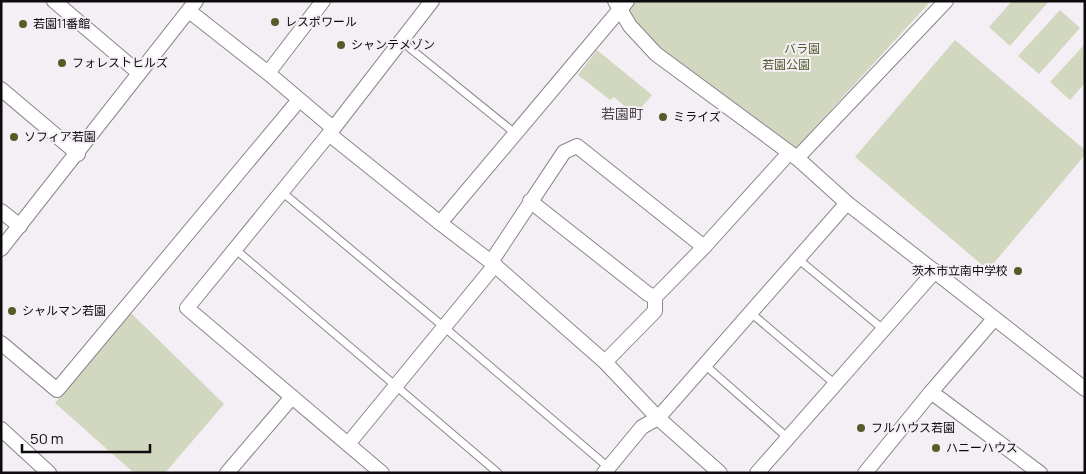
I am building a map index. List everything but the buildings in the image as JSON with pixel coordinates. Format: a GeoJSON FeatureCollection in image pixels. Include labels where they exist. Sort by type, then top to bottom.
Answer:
{"type":"FeatureCollection","features":[{"type":"Feature","properties":{"kind":"street"},"geometry":{"type":"LineString","coordinates":[[54,1],[139,73]]}},
{"type":"Feature","properties":{"kind":"street"},"geometry":{"type":"LineString","coordinates":[[268,73],[323,1]]}},
{"type":"Feature","properties":{"kind":"street"},"geometry":{"type":"LineString","coordinates":[[382,473],[187,308],[331,131],[432,1]]}},
{"type":"Feature","properties":{"kind":"street"},"geometry":{"type":"LineString","coordinates":[[605,362],[655,311],[655,297],[946,1]]}},
{"type":"Feature","properties":{"kind":"street"},"geometry":{"type":"LineString","coordinates":[[440,223],[516,134],[621,4],[630,26],[656,54],[793,155],[847,203],[1085,389]]}},
{"type":"Feature","properties":{"kind":"street"},"geometry":{"type":"LineString","coordinates":[[1,249],[78,154],[192,6],[299,100],[331,131],[440,223],[493,264],[605,362],[658,418],[720,473]]}},
{"type":"Feature","properties":{"kind":"street"},"geometry":{"type":"LineString","coordinates":[[1,89],[78,154]]}},
{"type":"Feature","properties":{"kind":"street"},"geometry":{"type":"LineString","coordinates":[[1,343],[57,390],[299,100]]}},
{"type":"Feature","properties":{"kind":"street"},"geometry":{"type":"LineString","coordinates":[[348,444],[493,264],[530,201],[564,152],[577,146],[704,247]]}},
{"type":"Feature","properties":{"kind":"street"},"geometry":{"type":"LineString","coordinates":[[530,201],[648,294],[655,297]]}},
{"type":"Feature","properties":{"kind":"street"},"geometry":{"type":"LineString","coordinates":[[606,470],[642,427],[658,418],[847,203]]}},
{"type":"Feature","properties":{"kind":"street"},"geometry":{"type":"LineString","coordinates":[[1,211],[20,226]]}},
{"type":"Feature","properties":{"kind":"street"},"geometry":{"type":"LineString","coordinates":[[757,473],[935,271]]}},
{"type":"Feature","properties":{"kind":"street"},"geometry":{"type":"LineString","coordinates":[[865,473],[994,318]]}},
{"type":"Feature","properties":{"kind":"street"},"geometry":{"type":"LineString","coordinates":[[931,392],[1040,473]]}},
{"type":"Feature","properties":{"kind":"street"},"geometry":{"type":"LineString","coordinates":[[234,470],[292,397]]}},
{"type":"Feature","properties":{"kind":"street"},"geometry":{"type":"LineString","coordinates":[[1,429],[50,473]]}},
{"type":"Feature","properties":{"kind":"lane"},"geometry":{"type":"LineString","coordinates":[[401,41],[516,134]]}},
{"type":"Feature","properties":{"kind":"lane"},"geometry":{"type":"LineString","coordinates":[[282,192],[444,327],[606,470]]}},
{"type":"Feature","properties":{"kind":"lane"},"geometry":{"type":"LineString","coordinates":[[235,250],[498,473]]}},
{"type":"Feature","properties":{"kind":"lane"},"geometry":{"type":"LineString","coordinates":[[798,259],[883,330]]}},
{"type":"Feature","properties":{"kind":"lane"},"geometry":{"type":"LineString","coordinates":[[751,313],[835,384]]}},
{"type":"Feature","properties":{"kind":"lane"},"geometry":{"type":"LineString","coordinates":[[705,365],[788,438]]}},
{"type":"Feature","properties":{"kind":"green space","name":"若園公園"},"geometry":{"type":"Polygon","coordinates":[[[636,1],[931,1],[795,149],[660,50],[642,33],[628,11],[636,1]]]}},
{"type":"Feature","properties":{"kind":"green space"},"geometry":{"type":"Polygon","coordinates":[[[1012,1],[1049,1],[1010,46],[989,27],[1012,1]]]}},
{"type":"Feature","properties":{"kind":"green space"},"geometry":{"type":"Polygon","coordinates":[[[1060,10],[1080,28],[1039,74],[1018,56],[1060,10]]]}},
{"type":"Feature","properties":{"kind":"green space"},"geometry":{"type":"Polygon","coordinates":[[[955,40],[1085,150],[1085,155],[988,270],[855,157],[955,40]]]}},
{"type":"Feature","properties":{"kind":"green space"},"geometry":{"type":"Polygon","coordinates":[[[1085,44],[1085,83],[1070,100],[1050,82],[1085,44]]]}},
{"type":"Feature","properties":{"kind":"green space"},"geometry":{"type":"Polygon","coordinates":[[[597,50],[652,95],[635,115],[614,97],[610,100],[578,75],[597,50]]]}},
{"type":"Feature","properties":{"kind":"green space"},"geometry":{"type":"Polygon","coordinates":[[[131,313],[224,404],[165,473],[134,473],[55,403],[131,313]]]}},
{"type":"Feature","properties":{"kind":"place","name":"レスポワール"},"geometry":{"type":"Point","coordinates":[275,22]}},
{"type":"Feature","properties":{"kind":"place","name":"若園11番館"},"geometry":{"type":"Point","coordinates":[23,24]}},
{"type":"Feature","properties":{"kind":"place","name":"シャンテメゾン"},"geometry":{"type":"Point","coordinates":[341,45]}},
{"type":"Feature","properties":{"kind":"place","name":"フォレストヒルズ"},"geometry":{"type":"Point","coordinates":[62,63]}},
{"type":"Feature","properties":{"kind":"place","name":"ミライズ"},"geometry":{"type":"Point","coordinates":[663,117]}},
{"type":"Feature","properties":{"kind":"place","name":"ソフィア若園"},"geometry":{"type":"Point","coordinates":[14,137]}},
{"type":"Feature","properties":{"kind":"place","name":"茨木市立南中学校"},"geometry":{"type":"Point","coordinates":[1018,271]}},
{"type":"Feature","properties":{"kind":"place","name":"シャルマン若園"},"geometry":{"type":"Point","coordinates":[12,311]}},
{"type":"Feature","properties":{"kind":"place","name":"フルハウス若園"},"geometry":{"type":"Point","coordinates":[861,428]}},
{"type":"Feature","properties":{"kind":"place","name":"ハニーハウス"},"geometry":{"type":"Point","coordinates":[936,448]}},
{"type":"Feature","properties":{"kind":"district","name":"若園町"},"geometry":{"type":"Point","coordinates":[622,114]}},
{"type":"Feature","properties":{"kind":"park label","name":"バラ園"},"geometry":{"type":"Point","coordinates":[802,49]}}]}
